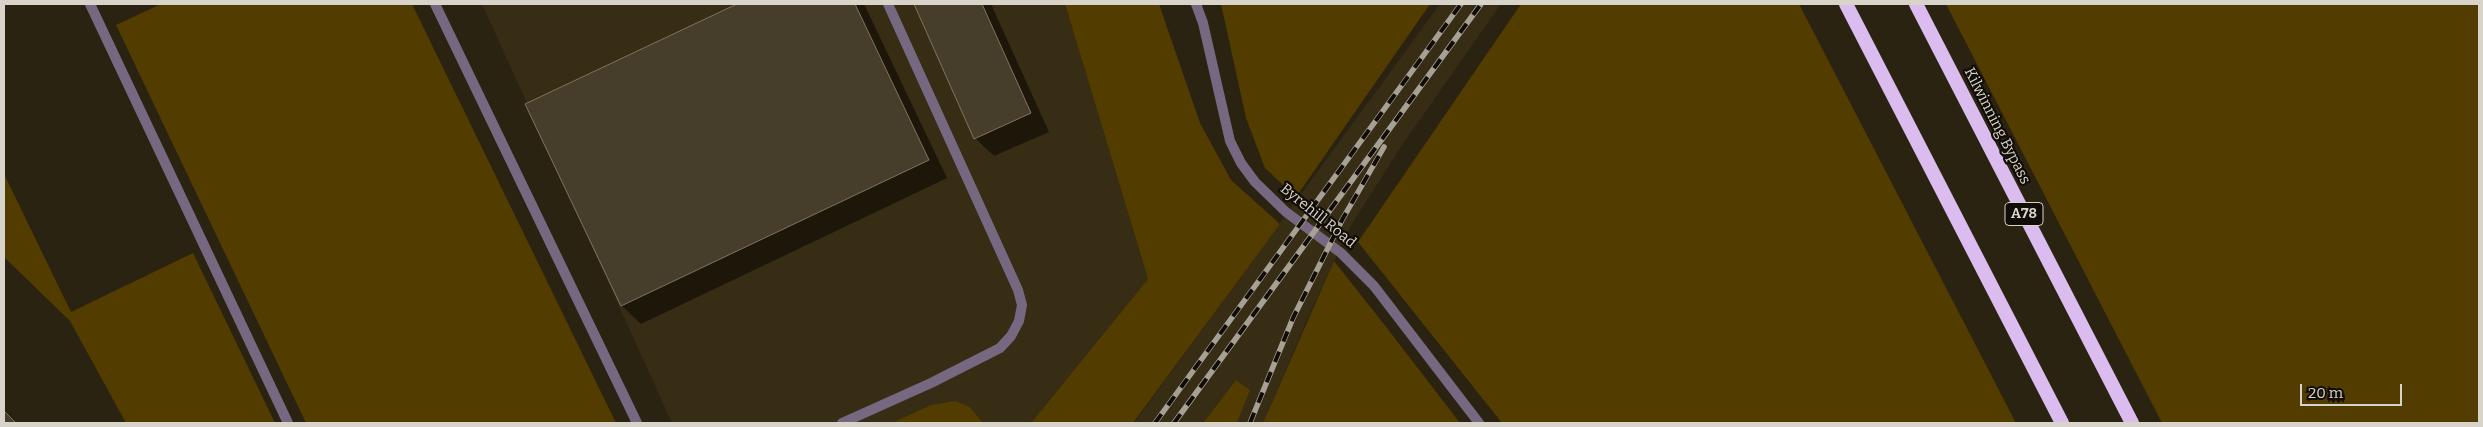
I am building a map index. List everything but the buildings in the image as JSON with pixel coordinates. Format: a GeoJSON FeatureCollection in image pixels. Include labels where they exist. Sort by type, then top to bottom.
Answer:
{"type":"FeatureCollection","features":[{"type":"Feature","properties":{"kind":"highway"},"geometry":{"type":"LineString","coordinates":[[1846,4],[2062,423]]}},
{"type":"Feature","properties":{"kind":"highway","name":"Kilwinning Bypass"},"geometry":{"type":"LineString","coordinates":[[1916,4],[2132,423]]}},
{"type":"Feature","properties":{"kind":"street"},"geometry":{"type":"LineString","coordinates":[[90,4],[288,423]]}},
{"type":"Feature","properties":{"kind":"street"},"geometry":{"type":"LineString","coordinates":[[435,4],[637,423]]}},
{"type":"Feature","properties":{"kind":"street"},"geometry":{"type":"LineString","coordinates":[[842,423],[931,383],[1000,348],[1011,336],[1019,322],[1022,305],[1018,290],[888,4]]}},
{"type":"Feature","properties":{"kind":"street","name":"Byrehill Road"},"geometry":{"type":"LineString","coordinates":[[1196,4],[1203,23],[1230,141],[1241,163],[1255,182],[1280,206],[1341,253],[1374,286],[1479,423]]}},
{"type":"Feature","properties":{"kind":"shaded area"},"geometry":{"type":"Polygon","coordinates":[[[161,4],[412,4],[616,423],[306,423],[116,25],[161,4]]]}},
{"type":"Feature","properties":{"kind":"shaded area"},"geometry":{"type":"Polygon","coordinates":[[[482,4],[1065,4],[1148,279],[1031,423],[983,423],[970,407],[931,405],[891,423],[672,423],[482,4]]]}},
{"type":"Feature","properties":{"kind":"shaded area"},"geometry":{"type":"Polygon","coordinates":[[[1065,4],[1159,4],[1200,123],[1231,180],[1280,224],[1133,423],[1031,423],[1148,279],[1065,4]]]}},
{"type":"Feature","properties":{"kind":"shaded area"},"geometry":{"type":"Polygon","coordinates":[[[1221,4],[1430,4],[1296,197],[1265,168],[1246,118],[1221,4]]]}},
{"type":"Feature","properties":{"kind":"shaded area"},"geometry":{"type":"Polygon","coordinates":[[[1440,4],[1501,4],[1402,145],[1350,227],[1307,320],[1263,423],[1237,423],[1250,390],[1236,380],[1203,423],[1134,423],[1440,4]]]}},
{"type":"Feature","properties":{"kind":"shaded area"},"geometry":{"type":"Polygon","coordinates":[[[1521,4],[1799,4],[2016,423],[1502,423],[1358,242],[1521,4]]]}},
{"type":"Feature","properties":{"kind":"shaded area"},"geometry":{"type":"Polygon","coordinates":[[[1946,4],[2479,4],[2479,423],[2162,423],[1946,4]]]}},
{"type":"Feature","properties":{"kind":"shaded area"},"geometry":{"type":"Polygon","coordinates":[[[4,174],[71,312],[193,253],[275,423],[126,423],[70,321],[4,257],[4,174]]]}},
{"type":"Feature","properties":{"kind":"shaded area"},"geometry":{"type":"Polygon","coordinates":[[[1334,261],[1387,328],[1460,423],[1263,423],[1334,261]]]}},
{"type":"Feature","properties":{"kind":"shaded area"},"geometry":{"type":"Polygon","coordinates":[[[1236,380],[1250,390],[1237,423],[1203,423],[1236,380]]]}},
{"type":"Feature","properties":{"kind":"shaded area"},"geometry":{"type":"Polygon","coordinates":[[[955,401],[970,407],[983,423],[891,423],[931,405],[955,401]]]}},
{"type":"Feature","properties":{"kind":"railway"},"geometry":{"type":"LineString","coordinates":[[1155,423],[1461,4]]}},
{"type":"Feature","properties":{"kind":"railway"},"geometry":{"type":"LineString","coordinates":[[1174,423],[1481,4]]}},
{"type":"Feature","properties":{"kind":"railway"},"geometry":{"type":"LineString","coordinates":[[1250,423],[1293,318],[1342,220],[1384,147]]}}]}
